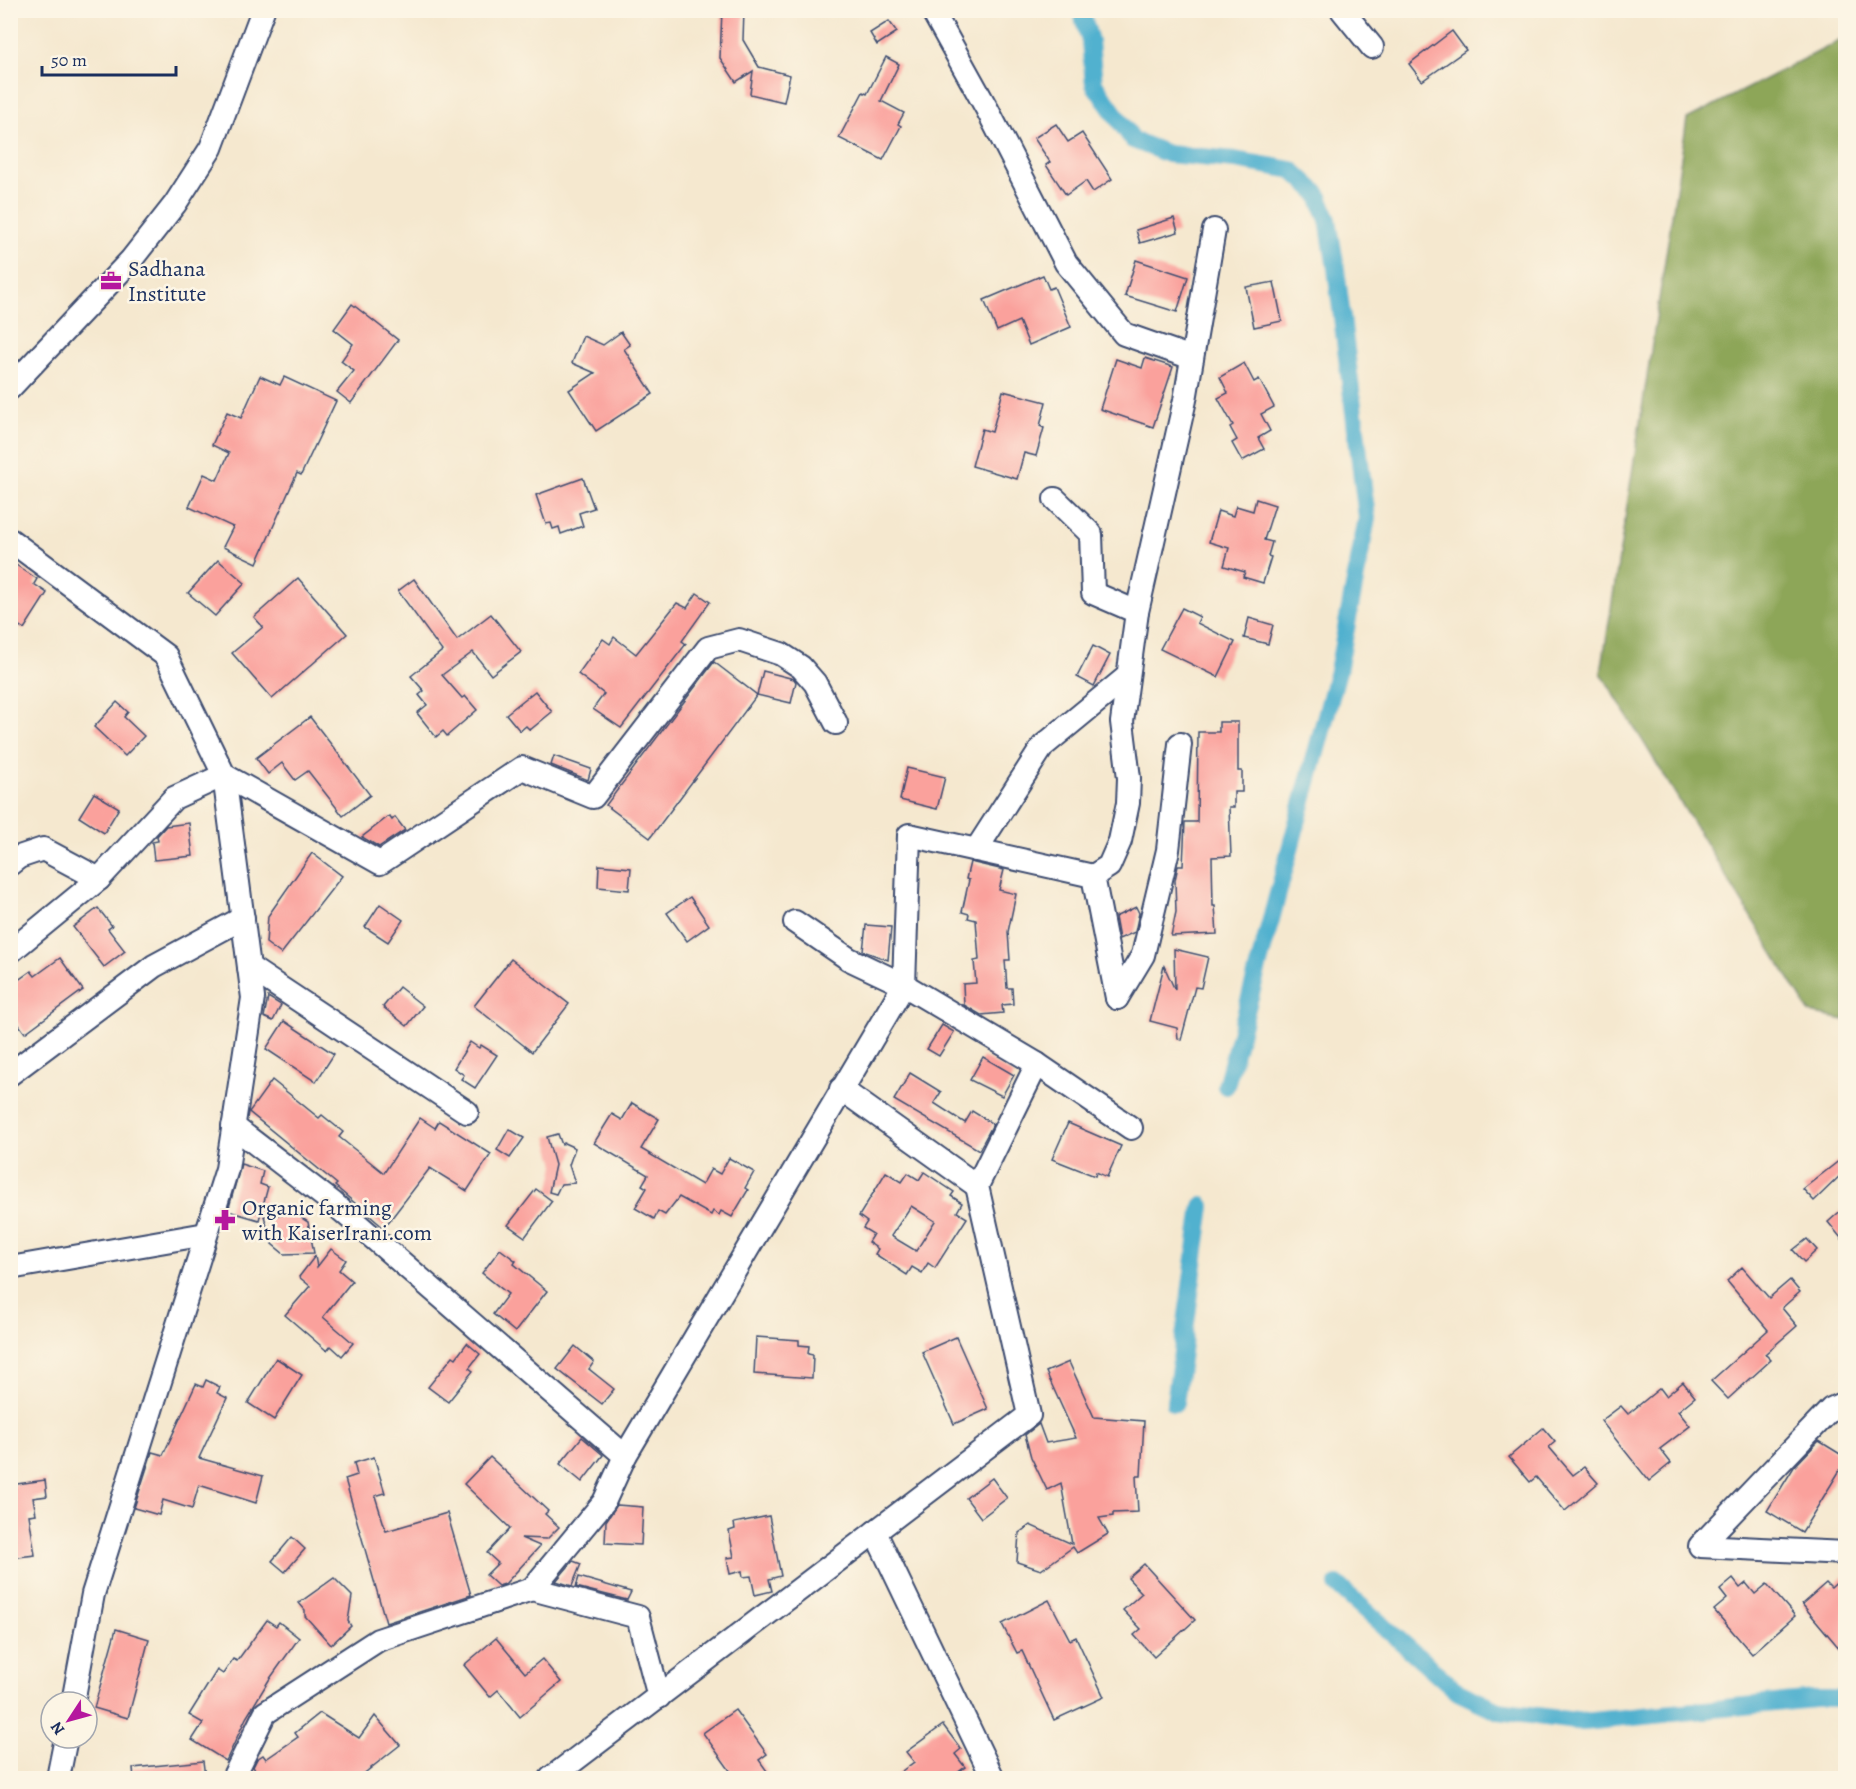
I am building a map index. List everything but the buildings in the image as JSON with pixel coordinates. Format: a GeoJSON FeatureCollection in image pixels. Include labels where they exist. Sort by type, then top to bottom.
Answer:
{"type":"FeatureCollection","features":[{"type":"Feature","properties":{"kind":"street"},"geometry":{"type":"LineString","coordinates":[[10,388],[131,260],[175,204],[211,148],[263,10]]}},
{"type":"Feature","properties":{"kind":"street"},"geometry":{"type":"LineString","coordinates":[[932,10],[987,109],[1066,263],[1124,334],[1192,358]]}},
{"type":"Feature","properties":{"kind":"street"},"geometry":{"type":"LineString","coordinates":[[1342,10],[1372,47]]}},
{"type":"Feature","properties":{"kind":"street"},"geometry":{"type":"LineString","coordinates":[[233,1779],[265,1713],[378,1640],[532,1589],[604,1502],[625,1456],[904,985],[909,835],[1093,876],[1109,866],[1120,841],[1128,802],[1129,778],[1122,722],[1137,612],[1185,400],[1214,230]]}},
{"type":"Feature","properties":{"kind":"street"},"geometry":{"type":"LineString","coordinates":[[1055,499],[1091,534],[1093,593],[1137,612]]}},
{"type":"Feature","properties":{"kind":"street"},"geometry":{"type":"LineString","coordinates":[[10,540],[166,656],[224,775],[253,998],[227,1169],[93,1594],[75,1690]]}},
{"type":"Feature","properties":{"kind":"street"},"geometry":{"type":"LineString","coordinates":[[224,775],[380,863],[522,768],[594,797],[708,648],[739,640],[781,654],[801,667],[815,683],[836,723]]}},
{"type":"Feature","properties":{"kind":"street"},"geometry":{"type":"LineString","coordinates":[[976,850],[1042,746],[1128,676]]}},
{"type":"Feature","properties":{"kind":"street"},"geometry":{"type":"LineString","coordinates":[[1093,876],[1117,998],[1143,955],[1168,850],[1180,744]]}},
{"type":"Feature","properties":{"kind":"street"},"geometry":{"type":"LineString","coordinates":[[10,952],[99,879],[174,798],[224,775]]}},
{"type":"Feature","properties":{"kind":"street"},"geometry":{"type":"LineString","coordinates":[[10,864],[19,857],[43,849],[99,879]]}},
{"type":"Feature","properties":{"kind":"street"},"geometry":{"type":"LineString","coordinates":[[10,1074],[154,966],[243,918]]}},
{"type":"Feature","properties":{"kind":"street"},"geometry":{"type":"LineString","coordinates":[[795,922],[849,959],[904,985],[1036,1064],[1131,1128]]}},
{"type":"Feature","properties":{"kind":"street"},"geometry":{"type":"LineString","coordinates":[[249,967],[467,1112]]}},
{"type":"Feature","properties":{"kind":"street"},"geometry":{"type":"LineString","coordinates":[[551,1779],[1029,1415],[976,1186],[1036,1064]]}},
{"type":"Feature","properties":{"kind":"street"},"geometry":{"type":"LineString","coordinates":[[841,1089],[976,1186]]}},
{"type":"Feature","properties":{"kind":"street"},"geometry":{"type":"LineString","coordinates":[[233,1126],[333,1203],[625,1456]]}},
{"type":"Feature","properties":{"kind":"street"},"geometry":{"type":"LineString","coordinates":[[10,1268],[206,1234]]}},
{"type":"Feature","properties":{"kind":"street"},"geometry":{"type":"LineString","coordinates":[[1845,1402],[1831,1409],[1700,1546],[1845,1552]]}},
{"type":"Feature","properties":{"kind":"street"},"geometry":{"type":"LineString","coordinates":[[875,1532],[993,1779]]}},
{"type":"Feature","properties":{"kind":"street"},"geometry":{"type":"LineString","coordinates":[[532,1589],[638,1617],[659,1697]]}},
{"type":"Feature","properties":{"kind":"street"},"geometry":{"type":"LineString","coordinates":[[58,1779],[64,1750]]}},
{"type":"Feature","properties":{"kind":"green space"},"geometry":{"type":"Polygon","coordinates":[[[1845,38],[1845,1020],[1810,1013],[1601,673],[1687,119],[1845,38]]]}},
{"type":"Feature","properties":{"kind":"waterway"},"geometry":{"type":"LineString","coordinates":[[1081,10],[1090,41],[1094,84],[1133,140],[1168,154],[1235,160],[1292,170],[1318,194],[1328,220],[1336,269],[1367,518],[1338,671],[1226,1086]]}},
{"type":"Feature","properties":{"kind":"waterway"},"geometry":{"type":"LineString","coordinates":[[1175,1403],[1202,1206]]}},
{"type":"Feature","properties":{"kind":"waterway"},"geometry":{"type":"LineString","coordinates":[[1337,1585],[1458,1692],[1499,1711],[1583,1722],[1814,1699],[1846,1699]]}},
{"type":"Feature","properties":{"kind":"place","name":"Sadhana Institute"},"geometry":{"type":"Point","coordinates":[111,281]}},
{"type":"Feature","properties":{"kind":"place","name":"Organic farming with KaiserIrani.com"},"geometry":{"type":"Point","coordinates":[225,1220]}}]}
